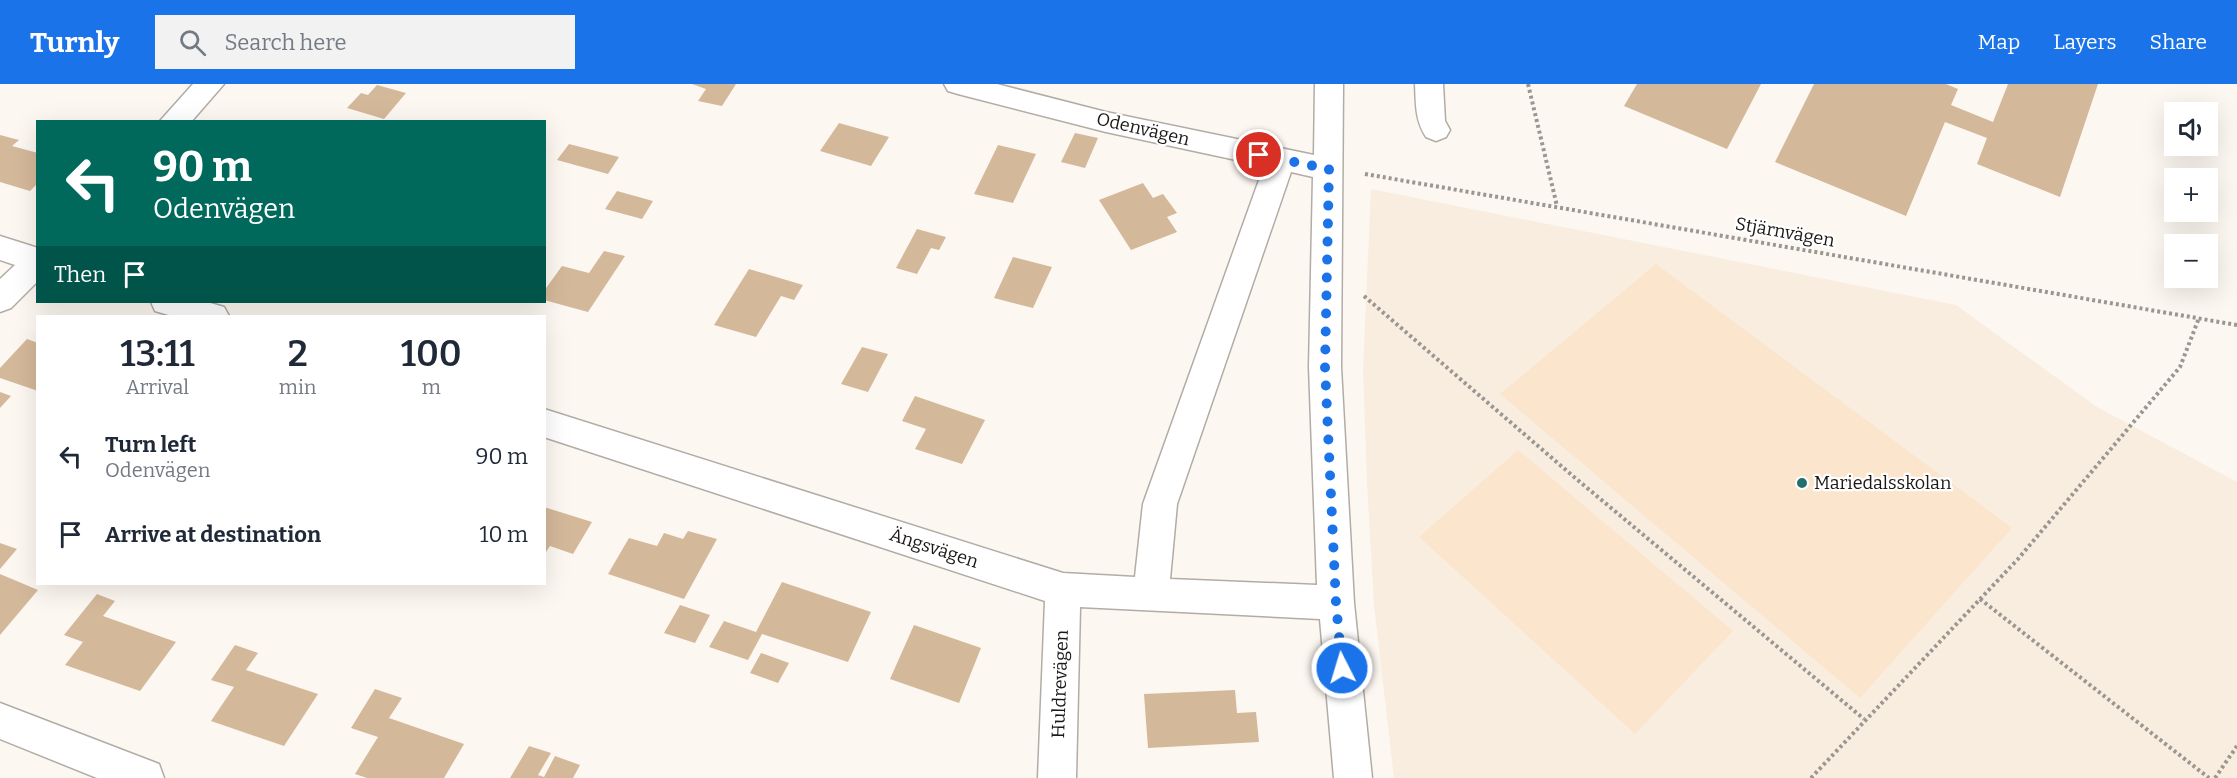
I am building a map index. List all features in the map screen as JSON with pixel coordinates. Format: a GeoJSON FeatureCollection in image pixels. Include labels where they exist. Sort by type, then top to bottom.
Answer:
{"type":"FeatureCollection","features":[{"type":"Feature","properties":{"kind":"street"},"geometry":{"type":"LineString","coordinates":[[175,120],[210,84]]}},
{"type":"Feature","properties":{"kind":"street","name":"Odenvägen"},"geometry":{"type":"LineString","coordinates":[[958,84],[1106,122],[1329,169]]}},
{"type":"Feature","properties":{"kind":"street"},"geometry":{"type":"LineString","coordinates":[[1329,84],[1325,367],[1336,603],[1353,778]]}},
{"type":"Feature","properties":{"kind":"street"},"geometry":{"type":"LineString","coordinates":[[1429,84],[1431,122],[1436,129]]}},
{"type":"Feature","properties":{"kind":"street"},"geometry":{"type":"LineString","coordinates":[[1151,595],[1160,504],[1281,160]]}},
{"type":"Feature","properties":{"kind":"street"},"geometry":{"type":"LineString","coordinates":[[0,248],[36,259]]}},
{"type":"Feature","properties":{"kind":"street"},"geometry":{"type":"LineString","coordinates":[[0,299],[36,262]]}},
{"type":"Feature","properties":{"kind":"street"},"geometry":{"type":"LineString","coordinates":[[169,303],[210,315]]}},
{"type":"Feature","properties":{"kind":"street","name":"Ängsvägen"},"geometry":{"type":"LineString","coordinates":[[546,424],[1063,590],[1336,603]]}},
{"type":"Feature","properties":{"kind":"street","name":"Huldrevägen"},"geometry":{"type":"LineString","coordinates":[[1058,778],[1063,590]]}},
{"type":"Feature","properties":{"kind":"street"},"geometry":{"type":"LineString","coordinates":[[0,721],[145,778]]}},
{"type":"Feature","properties":{"kind":"path"},"geometry":{"type":"LineString","coordinates":[[1528,84],[1557,206]]}},
{"type":"Feature","properties":{"kind":"path","name":"Stjärnvägen"},"geometry":{"type":"LineString","coordinates":[[1329,169],[1409,180],[2237,325]]}},
{"type":"Feature","properties":{"kind":"path"},"geometry":{"type":"LineString","coordinates":[[1356,290],[1583,485],[1864,719]]}},
{"type":"Feature","properties":{"kind":"path"},"geometry":{"type":"LineString","coordinates":[[1811,778],[2026,549],[2180,367],[2199,318]]}},
{"type":"Feature","properties":{"kind":"path"},"geometry":{"type":"LineString","coordinates":[[1980,599],[2209,778]]}},
{"type":"Feature","properties":{"kind":"path"},"geometry":{"type":"LineString","coordinates":[[2215,778],[2237,746]]}},
{"type":"Feature","properties":{"kind":"shaded area","name":"Mariedalsskolan"},"geometry":{"type":"Polygon","coordinates":[[[1371,189],[1956,305],[2097,407],[2237,482],[2237,778],[1394,778],[1374,605],[1367,483],[1363,369],[1371,189]]]}},
{"type":"Feature","properties":{"kind":"shaded area"},"geometry":{"type":"Polygon","coordinates":[[[1656,264],[2012,528],[1860,698],[1500,394],[1656,264]]]}},
{"type":"Feature","properties":{"kind":"shaded area"},"geometry":{"type":"Polygon","coordinates":[[[1518,450],[1733,631],[1635,734],[1419,537],[1518,450]]]}},
{"type":"Feature","properties":{"kind":"building"},"geometry":{"type":"Polygon","coordinates":[[[692,84],[736,84],[722,106],[698,101],[706,89],[692,84]]]}},
{"type":"Feature","properties":{"kind":"building"},"geometry":{"type":"Polygon","coordinates":[[[1637,84],[1761,84],[1727,149],[1624,106],[1637,84]]]}},
{"type":"Feature","properties":{"kind":"building"},"geometry":{"type":"Polygon","coordinates":[[[1814,84],[1946,84],[1958,89],[1951,105],[1993,122],[2008,84],[2098,84],[2060,197],[1977,164],[1987,138],[1945,122],[1906,216],[1775,162],[1814,84]]]}},
{"type":"Feature","properties":{"kind":"building"},"geometry":{"type":"Polygon","coordinates":[[[377,85],[406,93],[384,119],[347,108],[361,93],[368,95],[377,85]]]}},
{"type":"Feature","properties":{"kind":"building"},"geometry":{"type":"Polygon","coordinates":[[[839,123],[889,137],[871,166],[820,151],[839,123]]]}},
{"type":"Feature","properties":{"kind":"building"},"geometry":{"type":"Polygon","coordinates":[[[1075,133],[1098,138],[1085,168],[1061,162],[1075,133]]]}},
{"type":"Feature","properties":{"kind":"building"},"geometry":{"type":"Polygon","coordinates":[[[0,135],[19,140],[12,146],[36,152],[36,185],[30,191],[0,182],[0,135]]]}},
{"type":"Feature","properties":{"kind":"building"},"geometry":{"type":"Polygon","coordinates":[[[569,144],[619,157],[608,174],[557,160],[569,144]]]}},
{"type":"Feature","properties":{"kind":"building"},"geometry":{"type":"Polygon","coordinates":[[[998,145],[1036,154],[1013,203],[974,194],[998,145]]]}},
{"type":"Feature","properties":{"kind":"building"},"geometry":{"type":"Polygon","coordinates":[[[1143,183],[1153,198],[1163,194],[1177,213],[1167,217],[1177,232],[1131,250],[1099,200],[1143,183]]]}},
{"type":"Feature","properties":{"kind":"building"},"geometry":{"type":"Polygon","coordinates":[[[617,191],[653,201],[642,219],[605,209],[617,191]]]}},
{"type":"Feature","properties":{"kind":"building"},"geometry":{"type":"Polygon","coordinates":[[[917,229],[946,237],[939,250],[931,248],[917,274],[896,268],[917,229]]]}},
{"type":"Feature","properties":{"kind":"building"},"geometry":{"type":"Polygon","coordinates":[[[604,251],[625,256],[588,312],[546,301],[546,288],[562,266],[589,273],[604,251]]]}},
{"type":"Feature","properties":{"kind":"building"},"geometry":{"type":"Polygon","coordinates":[[[1013,257],[1052,267],[1033,308],[994,298],[1013,257]]]}},
{"type":"Feature","properties":{"kind":"building"},"geometry":{"type":"Polygon","coordinates":[[[749,269],[803,285],[794,300],[781,296],[756,337],[714,325],[749,269]]]}},
{"type":"Feature","properties":{"kind":"building"},"geometry":{"type":"Polygon","coordinates":[[[27,339],[36,342],[36,390],[0,378],[0,368],[27,339]]]}},
{"type":"Feature","properties":{"kind":"building"},"geometry":{"type":"Polygon","coordinates":[[[862,347],[888,354],[868,392],[841,384],[862,347]]]}},
{"type":"Feature","properties":{"kind":"building"},"geometry":{"type":"Polygon","coordinates":[[[0,392],[11,396],[0,408],[0,392]]]}},
{"type":"Feature","properties":{"kind":"building"},"geometry":{"type":"Polygon","coordinates":[[[915,396],[985,420],[962,464],[915,449],[926,429],[902,421],[915,396]]]}},
{"type":"Feature","properties":{"kind":"building"},"geometry":{"type":"Polygon","coordinates":[[[546,508],[592,522],[573,554],[550,546],[546,552],[546,508]]]}},
{"type":"Feature","properties":{"kind":"building"},"geometry":{"type":"Polygon","coordinates":[[[688,531],[717,539],[684,599],[608,574],[629,538],[657,546],[664,533],[683,539],[688,531]]]}},
{"type":"Feature","properties":{"kind":"building"},"geometry":{"type":"Polygon","coordinates":[[[0,543],[17,549],[0,569],[0,543]]]}},
{"type":"Feature","properties":{"kind":"building"},"geometry":{"type":"Polygon","coordinates":[[[0,574],[38,590],[0,635],[0,574]]]}},
{"type":"Feature","properties":{"kind":"building"},"geometry":{"type":"Polygon","coordinates":[[[782,582],[871,612],[848,662],[762,634],[748,660],[709,647],[724,621],[756,632],[782,582]]]}},
{"type":"Feature","properties":{"kind":"building"},"geometry":{"type":"Polygon","coordinates":[[[97,594],[115,601],[103,616],[176,642],[140,691],[65,665],[83,642],[64,635],[97,594]]]}},
{"type":"Feature","properties":{"kind":"building"},"geometry":{"type":"Polygon","coordinates":[[[680,605],[710,615],[695,643],[664,633],[680,605]]]}},
{"type":"Feature","properties":{"kind":"building"},"geometry":{"type":"Polygon","coordinates":[[[914,625],[981,648],[959,703],[890,679],[914,625]]]}},
{"type":"Feature","properties":{"kind":"building"},"geometry":{"type":"Polygon","coordinates":[[[235,645],[258,653],[246,670],[318,694],[284,746],[211,721],[234,687],[211,680],[235,645]]]}},
{"type":"Feature","properties":{"kind":"building"},"geometry":{"type":"Polygon","coordinates":[[[761,653],[789,663],[778,683],[750,673],[761,653]]]}},
{"type":"Feature","properties":{"kind":"building"},"geometry":{"type":"Polygon","coordinates":[[[375,689],[402,698],[389,718],[464,744],[444,778],[367,778],[355,774],[378,737],[351,728],[375,689]]]}},
{"type":"Feature","properties":{"kind":"building"},"geometry":{"type":"Polygon","coordinates":[[[1235,690],[1237,713],[1256,712],[1259,742],[1148,748],[1144,694],[1235,690]]]}},
{"type":"Feature","properties":{"kind":"building"},"geometry":{"type":"Polygon","coordinates":[[[529,746],[551,753],[538,775],[544,777],[555,756],[580,765],[573,778],[510,778],[529,746]]]}},
{"type":"Feature","properties":{"kind":"place","name":"Mariedalsskolan"},"geometry":{"type":"Point","coordinates":[1802,483]}},
{"type":"Feature","properties":{"kind":"route"},"geometry":{"type":"LineString","coordinates":[[1259,155],[1299,165],[1329,169],[1325,367],[1336,603],[1342,668]]}}]}
